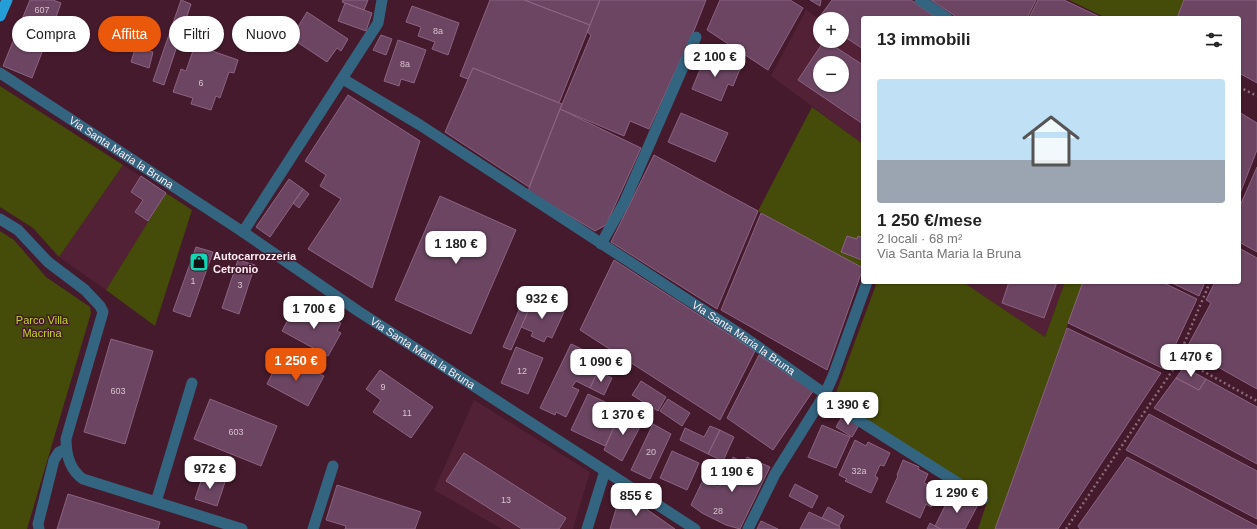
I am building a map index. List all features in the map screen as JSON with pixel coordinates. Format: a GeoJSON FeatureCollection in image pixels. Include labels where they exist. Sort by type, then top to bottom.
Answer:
{"type":"FeatureCollection","features":[{"type":"Feature","properties":{"kind":"main road"},"geometry":{"type":"LineString","coordinates":[[0,16],[6,0]]}},
{"type":"Feature","properties":{"kind":"street"},"geometry":{"type":"LineString","coordinates":[[243,232],[378,23],[382,0]]}},
{"type":"Feature","properties":{"kind":"street"},"geometry":{"type":"LineString","coordinates":[[920,0],[944,16]]}},
{"type":"Feature","properties":{"kind":"street"},"geometry":{"type":"LineString","coordinates":[[601,244],[624,203],[696,37]]}},
{"type":"Feature","properties":{"kind":"street","name":"Via Santa Maria la Bruna"},"geometry":{"type":"LineString","coordinates":[[0,73],[243,232],[358,310],[606,471],[688,527]]}},
{"type":"Feature","properties":{"kind":"street","name":"Via Santa Maria la Bruna"},"geometry":{"type":"LineString","coordinates":[[343,79],[420,125],[737,332],[825,394],[833,404],[983,500]]}},
{"type":"Feature","properties":{"kind":"street"},"geometry":{"type":"LineString","coordinates":[[0,219],[18,230],[48,262],[85,290],[100,306],[103,312],[66,439],[68,457],[76,474],[83,479],[242,529]]}},
{"type":"Feature","properties":{"kind":"street"},"geometry":{"type":"LineString","coordinates":[[748,529],[775,474],[825,394],[866,284]]}},
{"type":"Feature","properties":{"kind":"street"},"geometry":{"type":"LineString","coordinates":[[156,502],[192,383]]}},
{"type":"Feature","properties":{"kind":"street"},"geometry":{"type":"LineString","coordinates":[[38,529],[54,460],[59,452],[66,449]]}},
{"type":"Feature","properties":{"kind":"street"},"geometry":{"type":"LineString","coordinates":[[313,529],[333,466]]}},
{"type":"Feature","properties":{"kind":"street"},"geometry":{"type":"LineString","coordinates":[[587,529],[606,471]]}},
{"type":"Feature","properties":{"kind":"path"},"geometry":{"type":"LineString","coordinates":[[1241,88],[1257,96]]}},
{"type":"Feature","properties":{"kind":"path"},"geometry":{"type":"LineString","coordinates":[[1181,363],[1180,351],[1209,284]]}},
{"type":"Feature","properties":{"kind":"path"},"geometry":{"type":"LineString","coordinates":[[1066,529],[1172,371],[1181,363],[1190,364],[1257,401]]}},
{"type":"Feature","properties":{"kind":"shaded area"},"geometry":{"type":"Polygon","coordinates":[[[806,10],[813,15],[813,48],[849,48],[849,40],[861,48],[861,143],[771,76],[806,10]]]}},
{"type":"Feature","properties":{"kind":"shaded area"},"geometry":{"type":"Polygon","coordinates":[[[123,165],[166,193],[106,290],[59,257],[123,165]]]}},
{"type":"Feature","properties":{"kind":"shaded area"},"geometry":{"type":"Polygon","coordinates":[[[966,284],[1064,284],[1045,337],[966,284]]]}},
{"type":"Feature","properties":{"kind":"shaded area"},"geometry":{"type":"Polygon","coordinates":[[[474,400],[590,472],[573,529],[502,529],[434,490],[474,400]]]}},
{"type":"Feature","properties":{"kind":"green space"},"geometry":{"type":"Polygon","coordinates":[[[1069,0],[1184,0],[1178,16],[1102,16],[1069,0]]]}},
{"type":"Feature","properties":{"kind":"green space"},"geometry":{"type":"Polygon","coordinates":[[[0,86],[123,165],[59,257],[33,228],[0,207],[0,86]]]}},
{"type":"Feature","properties":{"kind":"green space"},"geometry":{"type":"Polygon","coordinates":[[[812,107],[861,143],[861,267],[758,211],[812,107]]]}},
{"type":"Feature","properties":{"kind":"green space"},"geometry":{"type":"Polygon","coordinates":[[[166,193],[192,210],[155,326],[106,290],[166,193]]]}},
{"type":"Feature","properties":{"kind":"green space","name":"Parco Villa Macrina"},"geometry":{"type":"Polygon","coordinates":[[[0,231],[14,240],[46,277],[90,307],[91,313],[27,529],[0,529],[0,231]]]}},
{"type":"Feature","properties":{"kind":"green space"},"geometry":{"type":"Polygon","coordinates":[[[876,284],[966,284],[1045,337],[1064,284],[1082,284],[995,529],[978,529],[988,499],[834,398],[876,284]]]}},
{"type":"Feature","properties":{"kind":"building"},"geometry":{"type":"Polygon","coordinates":[[[30,0],[53,0],[61,3],[56,16],[23,16],[30,0]]]}},
{"type":"Feature","properties":{"kind":"building"},"geometry":{"type":"Polygon","coordinates":[[[181,0],[191,4],[187,16],[175,16],[181,0]]]}},
{"type":"Feature","properties":{"kind":"building"},"geometry":{"type":"Polygon","coordinates":[[[343,0],[368,0],[364,10],[342,2],[343,0]]]}},
{"type":"Feature","properties":{"kind":"building"},"geometry":{"type":"Polygon","coordinates":[[[490,0],[524,0],[590,25],[559,103],[473,68],[468,79],[460,76],[490,0]]]}},
{"type":"Feature","properties":{"kind":"building"},"geometry":{"type":"Polygon","coordinates":[[[524,0],[600,0],[590,25],[524,0]]]}},
{"type":"Feature","properties":{"kind":"building"},"geometry":{"type":"Polygon","coordinates":[[[600,0],[706,0],[695,28],[649,129],[630,121],[624,136],[560,109],[591,35],[587,32],[600,0]]]}},
{"type":"Feature","properties":{"kind":"building"},"geometry":{"type":"Polygon","coordinates":[[[720,0],[790,0],[803,8],[768,70],[707,30],[720,0]]]}},
{"type":"Feature","properties":{"kind":"building"},"geometry":{"type":"Polygon","coordinates":[[[810,0],[821,0],[820,6],[810,0]]]}},
{"type":"Feature","properties":{"kind":"building"},"geometry":{"type":"Polygon","coordinates":[[[832,0],[911,0],[934,16],[861,16],[861,48],[849,40],[849,12],[823,12],[832,0]]]}},
{"type":"Feature","properties":{"kind":"building"},"geometry":{"type":"Polygon","coordinates":[[[931,0],[1036,0],[1028,16],[955,16],[931,0]]]}},
{"type":"Feature","properties":{"kind":"building"},"geometry":{"type":"Polygon","coordinates":[[[1038,0],[1064,0],[1098,16],[1030,16],[1038,0]]]}},
{"type":"Feature","properties":{"kind":"building"},"geometry":{"type":"Polygon","coordinates":[[[1184,0],[1257,0],[1257,83],[1241,74],[1241,16],[1178,16],[1184,0]]]}},
{"type":"Feature","properties":{"kind":"building"},"geometry":{"type":"Polygon","coordinates":[[[345,3],[372,13],[366,31],[338,21],[345,3]]]}},
{"type":"Feature","properties":{"kind":"building"},"geometry":{"type":"Polygon","coordinates":[[[412,6],[459,23],[448,55],[432,49],[435,42],[418,36],[421,27],[406,22],[412,6]]]}},
{"type":"Feature","properties":{"kind":"building"},"geometry":{"type":"Polygon","coordinates":[[[307,12],[348,39],[341,51],[337,48],[327,62],[300,44],[300,23],[307,12]]]}},
{"type":"Feature","properties":{"kind":"building"},"geometry":{"type":"Polygon","coordinates":[[[169,35],[169,52],[175,52],[164,85],[153,81],[169,35]]]}},
{"type":"Feature","properties":{"kind":"building"},"geometry":{"type":"Polygon","coordinates":[[[381,35],[392,39],[386,55],[373,50],[381,35]]]}},
{"type":"Feature","properties":{"kind":"building"},"geometry":{"type":"Polygon","coordinates":[[[398,40],[426,50],[414,83],[401,79],[399,86],[384,81],[398,40]]]}},
{"type":"Feature","properties":{"kind":"building"},"geometry":{"type":"Polygon","coordinates":[[[12,44],[12,52],[42,52],[32,78],[3,66],[12,44]]]}},
{"type":"Feature","properties":{"kind":"building"},"geometry":{"type":"Polygon","coordinates":[[[819,48],[837,48],[861,64],[861,123],[816,92],[849,92],[849,56],[814,56],[819,48]]]}},
{"type":"Feature","properties":{"kind":"building"},"geometry":{"type":"Polygon","coordinates":[[[134,52],[153,52],[149,68],[131,62],[134,52]]]}},
{"type":"Feature","properties":{"kind":"building"},"geometry":{"type":"Polygon","coordinates":[[[193,52],[215,52],[238,60],[234,73],[229,72],[220,98],[216,96],[211,110],[191,104],[193,98],[173,92],[181,69],[186,71],[193,52]]]}},
{"type":"Feature","properties":{"kind":"building"},"geometry":{"type":"Polygon","coordinates":[[[706,55],[740,69],[733,86],[728,84],[721,101],[692,89],[706,55]]]}},
{"type":"Feature","properties":{"kind":"building"},"geometry":{"type":"Polygon","coordinates":[[[813,58],[813,90],[798,80],[813,58]]]}},
{"type":"Feature","properties":{"kind":"building"},"geometry":{"type":"Polygon","coordinates":[[[473,68],[562,104],[529,187],[445,132],[473,68]]]}},
{"type":"Feature","properties":{"kind":"building"},"geometry":{"type":"Polygon","coordinates":[[[348,95],[420,141],[372,288],[308,249],[341,199],[320,186],[326,175],[305,161],[348,95]]]}},
{"type":"Feature","properties":{"kind":"building"},"geometry":{"type":"Polygon","coordinates":[[[560,109],[641,148],[606,225],[595,231],[528,191],[560,109]]]}},
{"type":"Feature","properties":{"kind":"building"},"geometry":{"type":"Polygon","coordinates":[[[681,113],[728,133],[715,162],[668,142],[681,113]]]}},
{"type":"Feature","properties":{"kind":"building"},"geometry":{"type":"Polygon","coordinates":[[[1241,113],[1257,123],[1257,150],[1241,191],[1241,113]]]}},
{"type":"Feature","properties":{"kind":"building"},"geometry":{"type":"Polygon","coordinates":[[[654,155],[758,211],[717,309],[611,242],[654,155]]]}},
{"type":"Feature","properties":{"kind":"building"},"geometry":{"type":"Polygon","coordinates":[[[1257,167],[1257,252],[1241,243],[1241,203],[1257,167]]]}},
{"type":"Feature","properties":{"kind":"building"},"geometry":{"type":"Polygon","coordinates":[[[141,176],[166,193],[148,221],[135,212],[143,200],[131,192],[141,176]]]}},
{"type":"Feature","properties":{"kind":"building"},"geometry":{"type":"Polygon","coordinates":[[[289,179],[303,189],[270,237],[256,227],[289,179]]]}},
{"type":"Feature","properties":{"kind":"building"},"geometry":{"type":"Polygon","coordinates":[[[303,189],[309,194],[299,208],[293,203],[303,189]]]}},
{"type":"Feature","properties":{"kind":"building"},"geometry":{"type":"Polygon","coordinates":[[[440,196],[516,230],[471,334],[395,300],[440,196]]]}},
{"type":"Feature","properties":{"kind":"building"},"geometry":{"type":"Polygon","coordinates":[[[761,213],[861,267],[861,274],[827,370],[721,310],[761,213]]]}},
{"type":"Feature","properties":{"kind":"building"},"geometry":{"type":"Polygon","coordinates":[[[847,236],[857,239],[858,236],[861,237],[861,260],[841,252],[847,236]]]}},
{"type":"Feature","properties":{"kind":"building"},"geometry":{"type":"Polygon","coordinates":[[[196,247],[213,252],[190,317],[173,311],[196,247]]]}},
{"type":"Feature","properties":{"kind":"building"},"geometry":{"type":"Polygon","coordinates":[[[1241,249],[1257,258],[1257,389],[1186,349],[1211,303],[1206,300],[1214,284],[1241,284],[1241,249]]]}},
{"type":"Feature","properties":{"kind":"building"},"geometry":{"type":"Polygon","coordinates":[[[238,260],[255,265],[239,314],[222,308],[238,260]]]}},
{"type":"Feature","properties":{"kind":"building"},"geometry":{"type":"Polygon","coordinates":[[[614,260],[755,351],[720,420],[580,330],[614,260]]]}},
{"type":"Feature","properties":{"kind":"building"},"geometry":{"type":"Polygon","coordinates":[[[1008,284],[1056,284],[1044,318],[1002,303],[1008,284]]]}},
{"type":"Feature","properties":{"kind":"building"},"geometry":{"type":"Polygon","coordinates":[[[1082,284],[1166,284],[1197,299],[1164,369],[1068,323],[1082,284]]]}},
{"type":"Feature","properties":{"kind":"building"},"geometry":{"type":"Polygon","coordinates":[[[1174,284],[1204,284],[1199,296],[1174,284]]]}},
{"type":"Feature","properties":{"kind":"building"},"geometry":{"type":"Polygon","coordinates":[[[534,298],[564,312],[552,338],[547,336],[544,342],[531,336],[533,332],[521,327],[534,298]]]}},
{"type":"Feature","properties":{"kind":"building"},"geometry":{"type":"Polygon","coordinates":[[[522,303],[530,307],[511,350],[503,347],[522,303]]]}},
{"type":"Feature","properties":{"kind":"building"},"geometry":{"type":"Polygon","coordinates":[[[300,307],[315,315],[317,311],[341,323],[337,331],[341,333],[328,356],[282,331],[291,314],[295,316],[300,307]]]}},
{"type":"Feature","properties":{"kind":"building"},"geometry":{"type":"Polygon","coordinates":[[[1067,328],[1161,373],[1058,529],[995,529],[1067,328]]]}},
{"type":"Feature","properties":{"kind":"building"},"geometry":{"type":"Polygon","coordinates":[[[111,339],[153,351],[125,444],[84,432],[111,339]]]}},
{"type":"Feature","properties":{"kind":"building"},"geometry":{"type":"Polygon","coordinates":[[[571,344],[603,359],[590,388],[576,381],[572,387],[579,390],[566,417],[556,412],[555,415],[540,408],[571,344]]]}},
{"type":"Feature","properties":{"kind":"building"},"geometry":{"type":"Polygon","coordinates":[[[516,347],[543,358],[528,394],[501,383],[516,347]]]}},
{"type":"Feature","properties":{"kind":"building"},"geometry":{"type":"Polygon","coordinates":[[[759,355],[813,391],[773,450],[727,418],[759,355]]]}},
{"type":"Feature","properties":{"kind":"building"},"geometry":{"type":"Polygon","coordinates":[[[284,361],[295,367],[298,363],[324,376],[308,406],[267,384],[274,370],[278,372],[284,361]]]}},
{"type":"Feature","properties":{"kind":"building"},"geometry":{"type":"Polygon","coordinates":[[[1184,367],[1206,379],[1199,390],[1176,378],[1184,367]]]}},
{"type":"Feature","properties":{"kind":"building"},"geometry":{"type":"Polygon","coordinates":[[[380,370],[433,407],[411,438],[373,412],[381,400],[366,389],[380,370]]]}},
{"type":"Feature","properties":{"kind":"building"},"geometry":{"type":"Polygon","coordinates":[[[598,371],[612,378],[604,395],[590,388],[598,371]]]}},
{"type":"Feature","properties":{"kind":"building"},"geometry":{"type":"Polygon","coordinates":[[[1176,378],[1199,390],[1206,379],[1257,407],[1257,464],[1154,408],[1176,378]]]}},
{"type":"Feature","properties":{"kind":"building"},"geometry":{"type":"Polygon","coordinates":[[[641,381],[666,397],[658,411],[632,395],[641,381]]]}},
{"type":"Feature","properties":{"kind":"building"},"geometry":{"type":"Polygon","coordinates":[[[588,394],[622,410],[605,446],[571,430],[588,394]]]}},
{"type":"Feature","properties":{"kind":"building"},"geometry":{"type":"Polygon","coordinates":[[[210,399],[277,426],[261,466],[194,439],[210,399]]]}},
{"type":"Feature","properties":{"kind":"building"},"geometry":{"type":"Polygon","coordinates":[[[668,399],[690,413],[682,426],[660,411],[668,399]]]}},
{"type":"Feature","properties":{"kind":"building"},"geometry":{"type":"Polygon","coordinates":[[[622,410],[642,423],[622,461],[604,450],[622,410]]]}},
{"type":"Feature","properties":{"kind":"building"},"geometry":{"type":"Polygon","coordinates":[[[1149,414],[1257,471],[1257,519],[1126,450],[1149,414]]]}},
{"type":"Feature","properties":{"kind":"building"},"geometry":{"type":"Polygon","coordinates":[[[843,415],[859,425],[852,437],[836,427],[843,415]]]}},
{"type":"Feature","properties":{"kind":"building"},"geometry":{"type":"Polygon","coordinates":[[[653,424],[671,434],[650,479],[631,470],[653,424]]]}},
{"type":"Feature","properties":{"kind":"building"},"geometry":{"type":"Polygon","coordinates":[[[822,425],[850,437],[836,468],[808,457],[822,425]]]}},
{"type":"Feature","properties":{"kind":"building"},"geometry":{"type":"Polygon","coordinates":[[[710,426],[720,430],[708,454],[680,440],[685,428],[704,437],[710,426]]]}},
{"type":"Feature","properties":{"kind":"building"},"geometry":{"type":"Polygon","coordinates":[[[720,430],[734,437],[723,461],[708,454],[720,430]]]}},
{"type":"Feature","properties":{"kind":"building"},"geometry":{"type":"Polygon","coordinates":[[[855,440],[866,446],[868,442],[890,453],[884,466],[880,465],[875,476],[878,478],[871,493],[845,481],[847,479],[839,475],[855,440]]]}},
{"type":"Feature","properties":{"kind":"building"},"geometry":{"type":"Polygon","coordinates":[[[672,451],[699,463],[687,490],[660,478],[672,451]]]}},
{"type":"Feature","properties":{"kind":"building"},"geometry":{"type":"Polygon","coordinates":[[[464,453],[566,518],[559,529],[522,529],[446,481],[464,453]]]}},
{"type":"Feature","properties":{"kind":"building"},"geometry":{"type":"Polygon","coordinates":[[[733,457],[744,463],[747,457],[770,467],[740,529],[726,525],[702,513],[691,505],[703,480],[718,487],[733,457]]]}},
{"type":"Feature","properties":{"kind":"building"},"geometry":{"type":"Polygon","coordinates":[[[1127,457],[1257,526],[1257,529],[1080,529],[1078,526],[1127,457]]]}},
{"type":"Feature","properties":{"kind":"building"},"geometry":{"type":"Polygon","coordinates":[[[903,460],[919,467],[918,469],[928,474],[924,483],[935,488],[932,494],[936,495],[931,507],[926,504],[920,518],[886,502],[898,476],[897,475],[903,460]]]}},
{"type":"Feature","properties":{"kind":"building"},"geometry":{"type":"Polygon","coordinates":[[[203,475],[225,482],[217,506],[195,499],[203,475]]]}},
{"type":"Feature","properties":{"kind":"building"},"geometry":{"type":"Polygon","coordinates":[[[795,484],[818,496],[812,508],[789,496],[795,484]]]}},
{"type":"Feature","properties":{"kind":"building"},"geometry":{"type":"Polygon","coordinates":[[[337,485],[421,512],[415,529],[345,529],[346,526],[326,520],[337,485]]]}},
{"type":"Feature","properties":{"kind":"building"},"geometry":{"type":"Polygon","coordinates":[[[621,493],[645,508],[675,529],[610,529],[621,493]]]}},
{"type":"Feature","properties":{"kind":"building"},"geometry":{"type":"Polygon","coordinates":[[[68,494],[160,522],[158,529],[57,529],[68,494]]]}},
{"type":"Feature","properties":{"kind":"building"},"geometry":{"type":"Polygon","coordinates":[[[962,494],[979,503],[965,529],[941,529],[935,526],[948,500],[956,505],[962,494]]]}},
{"type":"Feature","properties":{"kind":"building"},"geometry":{"type":"Polygon","coordinates":[[[828,507],[844,516],[839,526],[822,518],[828,507]]]}},
{"type":"Feature","properties":{"kind":"building"},"geometry":{"type":"Polygon","coordinates":[[[809,512],[839,526],[840,529],[800,529],[809,512]]]}},
{"type":"Feature","properties":{"kind":"building"},"geometry":{"type":"Polygon","coordinates":[[[761,521],[778,529],[757,529],[761,521]]]}},
{"type":"Feature","properties":{"kind":"building"},"geometry":{"type":"Polygon","coordinates":[[[930,523],[935,526],[941,529],[927,529],[930,523]]]}},
{"type":"Feature","properties":{"kind":"place","name":"Autocarrozzeria Cetronio"},"geometry":{"type":"Point","coordinates":[199,262]}}]}
